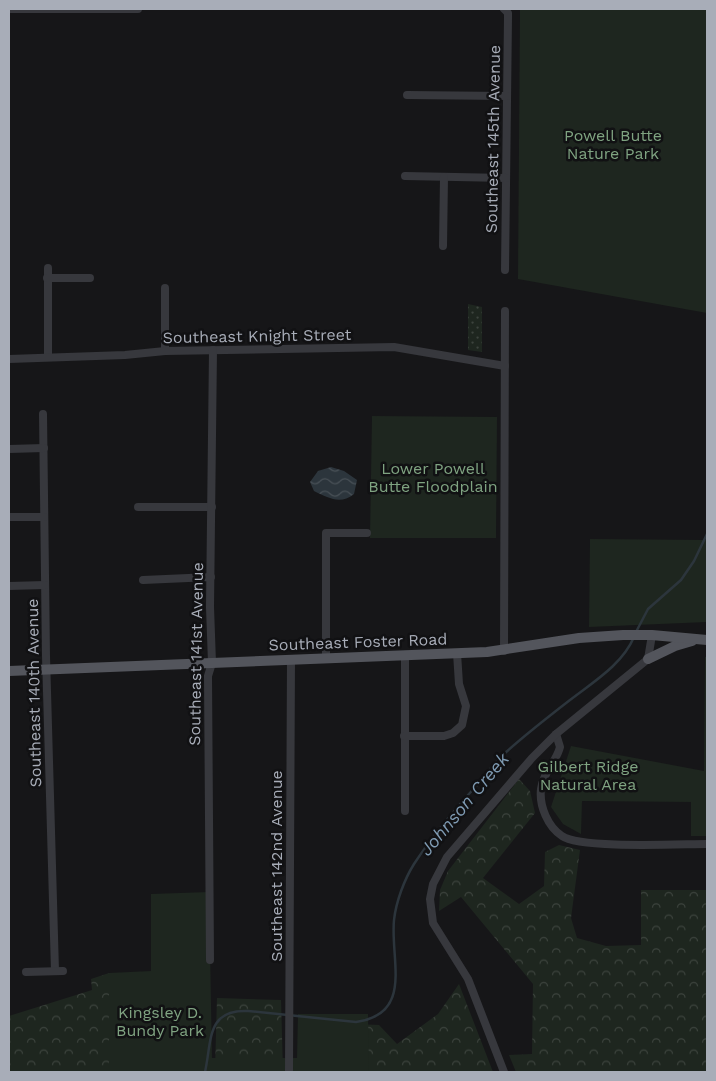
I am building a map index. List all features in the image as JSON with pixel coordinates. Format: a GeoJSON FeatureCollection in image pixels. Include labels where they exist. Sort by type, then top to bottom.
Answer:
{"type":"FeatureCollection","features":[{"type":"Feature","properties":{"kind":"main road","name":"Southeast Foster Road"},"geometry":{"type":"LineString","coordinates":[[9,671],[504,651],[610,635],[649,635],[703,640]]}},
{"type":"Feature","properties":{"kind":"main road"},"geometry":{"type":"LineString","coordinates":[[648,659],[675,646],[703,640]]}},
{"type":"Feature","properties":{"kind":"street"},"geometry":{"type":"LineString","coordinates":[[9,9],[138,9]]}},
{"type":"Feature","properties":{"kind":"street","name":"Southeast 145th Avenue"},"geometry":{"type":"LineString","coordinates":[[505,9],[508,14],[505,270]]}},
{"type":"Feature","properties":{"kind":"street"},"geometry":{"type":"LineString","coordinates":[[408,95],[507,96]]}},
{"type":"Feature","properties":{"kind":"street"},"geometry":{"type":"LineString","coordinates":[[405,176],[506,178]]}},
{"type":"Feature","properties":{"kind":"street"},"geometry":{"type":"LineString","coordinates":[[443,246],[444,177]]}},
{"type":"Feature","properties":{"kind":"street"},"geometry":{"type":"LineString","coordinates":[[48,268],[48,357]]}},
{"type":"Feature","properties":{"kind":"street"},"geometry":{"type":"LineString","coordinates":[[47,278],[90,278]]}},
{"type":"Feature","properties":{"kind":"street"},"geometry":{"type":"LineString","coordinates":[[165,288],[165,350]]}},
{"type":"Feature","properties":{"kind":"street"},"geometry":{"type":"LineString","coordinates":[[504,651],[505,311]]}},
{"type":"Feature","properties":{"kind":"street","name":"Southeast Knight Street"},"geometry":{"type":"LineString","coordinates":[[9,359],[125,355],[165,350],[394,347],[505,366]]}},
{"type":"Feature","properties":{"kind":"street","name":"Southeast 141st Avenue"},"geometry":{"type":"LineString","coordinates":[[210,960],[208,676],[212,663],[213,350]]}},
{"type":"Feature","properties":{"kind":"street","name":"Southeast 140th Avenue"},"geometry":{"type":"LineString","coordinates":[[26,972],[59,971],[47,669],[43,414]]}},
{"type":"Feature","properties":{"kind":"street"},"geometry":{"type":"LineString","coordinates":[[9,449],[44,448]]}},
{"type":"Feature","properties":{"kind":"street"},"geometry":{"type":"LineString","coordinates":[[138,506],[212,507]]}},
{"type":"Feature","properties":{"kind":"street"},"geometry":{"type":"LineString","coordinates":[[9,517],[44,517]]}},
{"type":"Feature","properties":{"kind":"street"},"geometry":{"type":"LineString","coordinates":[[326,658],[326,533],[367,533]]}},
{"type":"Feature","properties":{"kind":"street"},"geometry":{"type":"LineString","coordinates":[[143,580],[211,577]]}},
{"type":"Feature","properties":{"kind":"street"},"geometry":{"type":"LineString","coordinates":[[9,586],[45,585]]}},
{"type":"Feature","properties":{"kind":"street"},"geometry":{"type":"LineString","coordinates":[[504,1072],[468,979],[434,923],[430,907],[431,892],[437,873],[446,857],[519,771],[556,734],[648,659],[649,635]]}},
{"type":"Feature","properties":{"kind":"street"},"geometry":{"type":"LineString","coordinates":[[404,736],[444,736],[453,733],[462,725],[466,706],[459,684],[457,653]]}},
{"type":"Feature","properties":{"kind":"street"},"geometry":{"type":"LineString","coordinates":[[405,655],[405,810]]}},
{"type":"Feature","properties":{"kind":"street","name":"Southeast 142nd Avenue"},"geometry":{"type":"LineString","coordinates":[[289,1072],[291,660]]}},
{"type":"Feature","properties":{"kind":"street"},"geometry":{"type":"LineString","coordinates":[[556,734],[560,742],[559,752],[546,773],[541,790],[543,807],[550,824],[562,836],[585,844],[707,844]]}},
{"type":"Feature","properties":{"kind":"green space","name":"Powell Butte Nature Park"},"geometry":{"type":"Polygon","coordinates":[[[520,9],[707,9],[707,313],[518,279],[520,9]]]}},
{"type":"Feature","properties":{"kind":"green space"},"geometry":{"type":"Polygon","coordinates":[[[468,304],[482,307],[482,352],[468,350],[468,304]]]}},
{"type":"Feature","properties":{"kind":"green space","name":"Lower Powell Butte Floodplain"},"geometry":{"type":"Polygon","coordinates":[[[372,416],[497,417],[496,538],[370,538],[372,416]]]}},
{"type":"Feature","properties":{"kind":"green space"},"geometry":{"type":"Polygon","coordinates":[[[590,539],[707,540],[707,622],[589,627],[590,539]]]}},
{"type":"Feature","properties":{"kind":"green space","name":"Gilbert Ridge Natural Area"},"geometry":{"type":"Polygon","coordinates":[[[705,657],[707,657],[707,836],[691,836],[691,802],[582,801],[581,834],[563,824],[551,807],[571,746],[704,771],[705,657]]]}},
{"type":"Feature","properties":{"kind":"green space"},"geometry":{"type":"Polygon","coordinates":[[[519,779],[530,791],[535,813],[483,878],[519,904],[544,886],[545,852],[559,845],[580,850],[571,918],[577,938],[606,946],[641,945],[641,890],[707,890],[707,1072],[516,1072],[509,1055],[532,1054],[533,984],[461,897],[439,911],[440,890],[448,871],[519,779]]]}},
{"type":"Feature","properties":{"kind":"green space","name":"Kingsley D. Bundy Park"},"geometry":{"type":"Polygon","coordinates":[[[209,892],[212,1058],[297,1058],[298,1014],[368,1014],[369,1072],[109,1072],[109,973],[151,971],[151,894],[209,892]]]}},
{"type":"Feature","properties":{"kind":"green space"},"geometry":{"type":"Polygon","coordinates":[[[109,973],[109,1072],[9,1072],[9,1016],[92,990],[91,979],[109,973]]]}},
{"type":"Feature","properties":{"kind":"green space"},"geometry":{"type":"Polygon","coordinates":[[[459,984],[493,1072],[329,1072],[331,1023],[379,1025],[397,1044],[438,1014],[459,984]]]}},
{"type":"Feature","properties":{"kind":"green space"},"geometry":{"type":"Polygon","coordinates":[[[217,998],[281,1000],[283,1072],[215,1072],[217,998]]]}},
{"type":"Feature","properties":{"kind":"water"},"geometry":{"type":"Polygon","coordinates":[[[331,467],[344,471],[357,480],[354,494],[339,500],[314,491],[310,482],[318,471],[331,467]]]}},
{"type":"Feature","properties":{"kind":"waterway","name":"Johnson Creek"},"geometry":{"type":"LineString","coordinates":[[636,632],[648,609],[681,580],[694,561],[707,534]]}},
{"type":"Feature","properties":{"kind":"waterway","name":"Johnson Creek"},"geometry":{"type":"LineString","coordinates":[[205,1072],[213,1029],[225,1015],[248,1011],[356,1022],[374,1017],[386,1008],[392,997],[395,983],[395,913],[401,891],[414,864],[444,822],[501,756],[615,664],[629,647],[634,637]]}}]}
